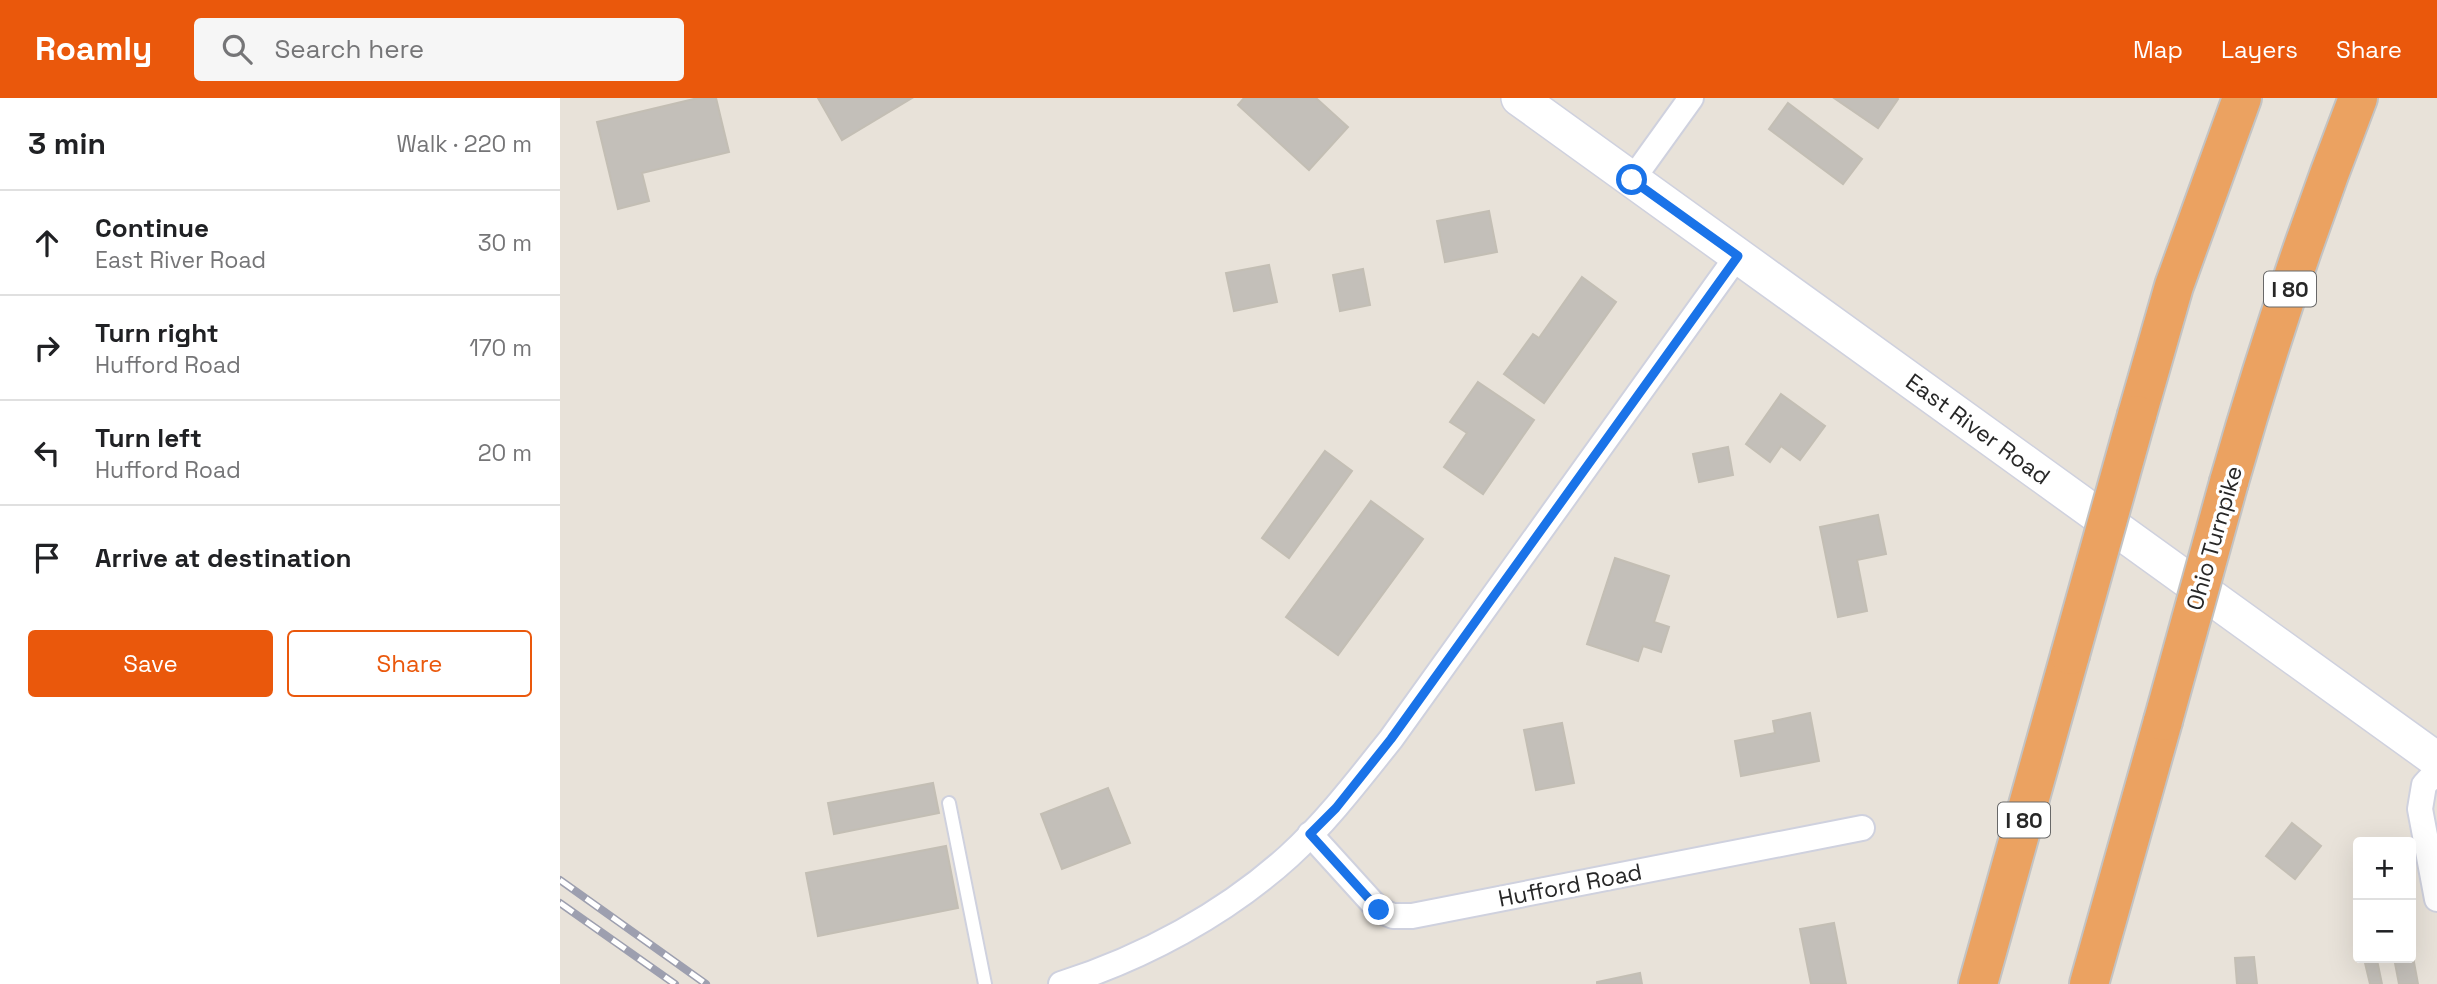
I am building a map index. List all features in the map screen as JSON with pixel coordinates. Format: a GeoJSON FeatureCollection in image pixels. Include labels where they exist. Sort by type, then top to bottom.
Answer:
{"type":"FeatureCollection","features":[{"type":"Feature","properties":{"kind":"highway","name":"I 80"},"geometry":{"type":"LineString","coordinates":[[1978,984],[2174,286],[2242,98]]}},
{"type":"Feature","properties":{"kind":"highway","name":"Ohio Turnpike"},"geometry":{"type":"LineString","coordinates":[[2089,984],[2253,398],[2321,193],[2358,98]]}},
{"type":"Feature","properties":{"kind":"main road","name":"East River Road"},"geometry":{"type":"LineString","coordinates":[[1519,98],[2437,760]]}},
{"type":"Feature","properties":{"kind":"street"},"geometry":{"type":"LineString","coordinates":[[1632,180],[1691,98]]}},
{"type":"Feature","properties":{"kind":"street"},"geometry":{"type":"LineString","coordinates":[[1061,984],[1089,975],[1200,922],[1255,884],[1289,856],[1336,808],[1391,739],[1738,256]]}},
{"type":"Feature","properties":{"kind":"street"},"geometry":{"type":"LineString","coordinates":[[2437,771],[2424,785],[2420,809],[2437,899]]}},
{"type":"Feature","properties":{"kind":"street","name":"Hufford Road"},"geometry":{"type":"LineString","coordinates":[[1310,834],[1379,910],[1393,916],[1412,916],[1862,828]]}},
{"type":"Feature","properties":{"kind":"lane"},"geometry":{"type":"LineString","coordinates":[[949,803],[985,984]]}},
{"type":"Feature","properties":{"kind":"building"},"geometry":{"type":"Polygon","coordinates":[[[698,98],[716,98],[729,152],[642,173],[649,201],[618,209],[597,122],[698,98]]]}},
{"type":"Feature","properties":{"kind":"building"},"geometry":{"type":"Polygon","coordinates":[[[818,98],[912,98],[842,140],[818,98]]]}},
{"type":"Feature","properties":{"kind":"building"},"geometry":{"type":"Polygon","coordinates":[[[1244,98],[1316,98],[1348,127],[1309,170],[1238,105],[1244,98]]]}},
{"type":"Feature","properties":{"kind":"building"},"geometry":{"type":"Polygon","coordinates":[[[1834,98],[1897,98],[1898,99],[1878,128],[1834,98]]]}},
{"type":"Feature","properties":{"kind":"building"},"geometry":{"type":"Polygon","coordinates":[[[1788,103],[1862,159],[1843,184],[1769,129],[1788,103]]]}},
{"type":"Feature","properties":{"kind":"building"},"geometry":{"type":"Polygon","coordinates":[[[1489,211],[1497,252],[1445,262],[1437,221],[1489,211]]]}},
{"type":"Feature","properties":{"kind":"building"},"geometry":{"type":"Polygon","coordinates":[[[1269,265],[1277,302],[1234,311],[1226,273],[1269,265]]]}},
{"type":"Feature","properties":{"kind":"building"},"geometry":{"type":"Polygon","coordinates":[[[1363,269],[1370,305],[1340,311],[1333,275],[1363,269]]]}},
{"type":"Feature","properties":{"kind":"building"},"geometry":{"type":"Polygon","coordinates":[[[1582,277],[1616,302],[1544,403],[1504,374],[1533,334],[1539,338],[1582,277]]]}},
{"type":"Feature","properties":{"kind":"building"},"geometry":{"type":"Polygon","coordinates":[[[1478,382],[1534,420],[1483,494],[1444,467],[1467,433],[1450,422],[1478,382]]]}},
{"type":"Feature","properties":{"kind":"building"},"geometry":{"type":"Polygon","coordinates":[[[1781,394],[1825,426],[1800,460],[1781,446],[1770,462],[1746,444],[1781,394]]]}},
{"type":"Feature","properties":{"kind":"building"},"geometry":{"type":"Polygon","coordinates":[[[1728,447],[1733,475],[1699,482],[1693,454],[1728,447]]]}},
{"type":"Feature","properties":{"kind":"building"},"geometry":{"type":"Polygon","coordinates":[[[1325,451],[1352,471],[1289,558],[1262,538],[1325,451]]]}},
{"type":"Feature","properties":{"kind":"building"},"geometry":{"type":"Polygon","coordinates":[[[1371,501],[1423,539],[1338,655],[1286,617],[1371,501]]]}},
{"type":"Feature","properties":{"kind":"building"},"geometry":{"type":"Polygon","coordinates":[[[1878,515],[1886,554],[1857,560],[1867,611],[1838,617],[1820,527],[1878,515]]]}},
{"type":"Feature","properties":{"kind":"building"},"geometry":{"type":"Polygon","coordinates":[[[1615,558],[1669,576],[1654,622],[1669,627],[1661,652],[1643,646],[1638,661],[1587,644],[1615,558]]]}},
{"type":"Feature","properties":{"kind":"building"},"geometry":{"type":"Polygon","coordinates":[[[1810,713],[1819,761],[1741,776],[1735,741],[1775,733],[1773,721],[1810,713]]]}},
{"type":"Feature","properties":{"kind":"building"},"geometry":{"type":"Polygon","coordinates":[[[1562,723],[1574,783],[1536,790],[1524,730],[1562,723]]]}},
{"type":"Feature","properties":{"kind":"building"},"geometry":{"type":"Polygon","coordinates":[[[933,783],[939,813],[834,834],[828,803],[933,783]]]}},
{"type":"Feature","properties":{"kind":"building"},"geometry":{"type":"Polygon","coordinates":[[[1108,788],[1130,843],[1062,869],[1041,814],[1108,788]]]}},
{"type":"Feature","properties":{"kind":"building"},"geometry":{"type":"Polygon","coordinates":[[[2292,823],[2321,846],[2295,879],[2266,856],[2292,823]]]}},
{"type":"Feature","properties":{"kind":"building"},"geometry":{"type":"Polygon","coordinates":[[[946,846],[958,908],[818,936],[806,873],[946,846]]]}},
{"type":"Feature","properties":{"kind":"building"},"geometry":{"type":"Polygon","coordinates":[[[1834,923],[1846,984],[1811,984],[1800,929],[1834,923]]]}},
{"type":"Feature","properties":{"kind":"building"},"geometry":{"type":"Polygon","coordinates":[[[2254,957],[2257,984],[2237,984],[2235,958],[2254,957]]]}},
{"type":"Feature","properties":{"kind":"building"},"geometry":{"type":"Polygon","coordinates":[[[2365,963],[2378,963],[2382,984],[2370,984],[2365,963]]]}},
{"type":"Feature","properties":{"kind":"building"},"geometry":{"type":"Polygon","coordinates":[[[2395,963],[2414,963],[2418,984],[2399,984],[2395,963]]]}},
{"type":"Feature","properties":{"kind":"building"},"geometry":{"type":"Polygon","coordinates":[[[1640,973],[1642,984],[1597,984],[1597,982],[1640,973]]]}},
{"type":"Feature","properties":{"kind":"railway"},"geometry":{"type":"LineString","coordinates":[[560,880],[706,984]]}},
{"type":"Feature","properties":{"kind":"railway"},"geometry":{"type":"LineString","coordinates":[[560,903],[675,984]]}},
{"type":"Feature","properties":{"kind":"route"},"geometry":{"type":"LineString","coordinates":[[1379,910],[1310,834],[1336,808],[1391,739],[1738,256],[1632,180]]}}]}
